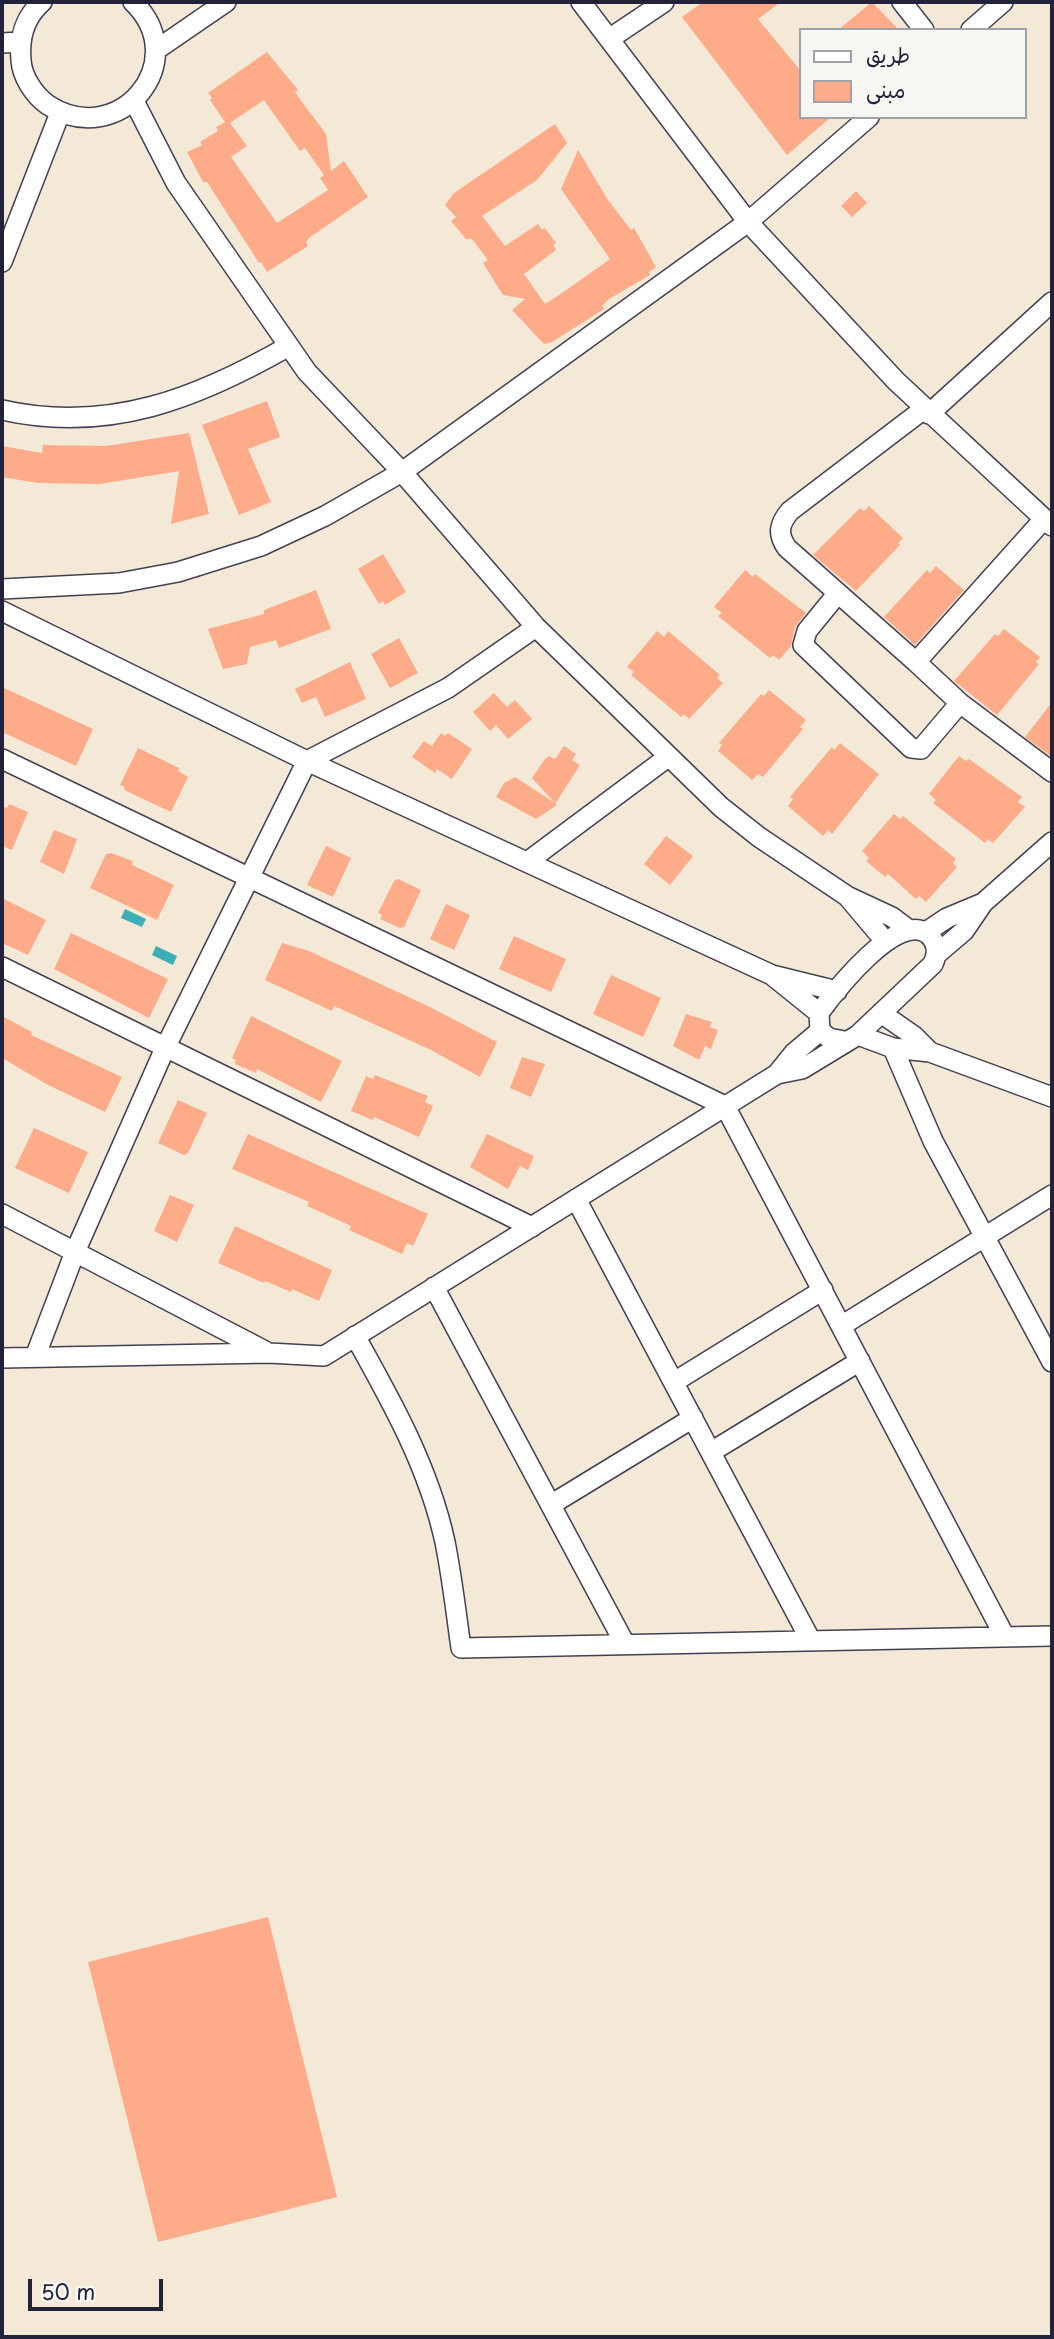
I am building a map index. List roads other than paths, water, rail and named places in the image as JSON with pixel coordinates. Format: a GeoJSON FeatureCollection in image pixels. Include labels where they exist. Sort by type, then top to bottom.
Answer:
{"type":"FeatureCollection","features":[{"type":"Feature","properties":{"kind":"street"},"geometry":{"type":"LineString","coordinates":[[42,2],[11,43],[28,84],[42,101],[60,113],[79,118],[99,118],[117,112],[134,101],[150,77],[156,50],[152,29],[142,11],[133,2]]}},
{"type":"Feature","properties":{"kind":"street"},"geometry":{"type":"LineString","coordinates":[[156,50],[226,2]]}},
{"type":"Feature","properties":{"kind":"street"},"geometry":{"type":"LineString","coordinates":[[581,2],[748,222],[926,411],[1048,522],[916,662]]}},
{"type":"Feature","properties":{"kind":"street"},"geometry":{"type":"LineString","coordinates":[[609,38],[664,2]]}},
{"type":"Feature","properties":{"kind":"street"},"geometry":{"type":"LineString","coordinates":[[902,2],[922,28]]}},
{"type":"Feature","properties":{"kind":"street"},"geometry":{"type":"LineString","coordinates":[[973,28],[1003,2]]}},
{"type":"Feature","properties":{"kind":"street"},"geometry":{"type":"LineString","coordinates":[[134,101],[176,183],[307,372],[402,472],[536,627],[721,807],[759,837],[846,896],[892,917],[935,943],[937,954]]}},
{"type":"Feature","properties":{"kind":"street"},"geometry":{"type":"LineString","coordinates":[[2,262],[60,113]]}},
{"type":"Feature","properties":{"kind":"street"},"geometry":{"type":"LineString","coordinates":[[2,589],[119,583],[177,572],[261,546],[325,516],[402,472],[748,222],[867,119]]}},
{"type":"Feature","properties":{"kind":"street"},"geometry":{"type":"LineString","coordinates":[[1052,302],[926,411],[790,511],[782,521],[780,532],[787,548],[960,703],[1052,772]]}},
{"type":"Feature","properties":{"kind":"street"},"geometry":{"type":"LineString","coordinates":[[2,410],[78,418],[140,411],[188,397],[289,346]]}},
{"type":"Feature","properties":{"kind":"street"},"geometry":{"type":"LineString","coordinates":[[838,593],[807,631],[803,645],[911,748],[921,750],[960,703]]}},
{"type":"Feature","properties":{"kind":"street"},"geometry":{"type":"LineString","coordinates":[[2,611],[307,761],[772,975],[837,991]]}},
{"type":"Feature","properties":{"kind":"street"},"geometry":{"type":"LineString","coordinates":[[35,1357],[75,1252],[166,1046],[307,761],[448,688],[536,627]]}},
{"type":"Feature","properties":{"kind":"street"},"geometry":{"type":"LineString","coordinates":[[527,862],[668,757]]}},
{"type":"Feature","properties":{"kind":"street"},"geometry":{"type":"LineString","coordinates":[[2,759],[725,1106],[1005,1637]]}},
{"type":"Feature","properties":{"kind":"street"},"geometry":{"type":"LineString","coordinates":[[777,1074],[802,1069],[851,1038],[881,1013],[926,972],[937,954],[964,931],[983,903],[1052,842]]}},
{"type":"Feature","properties":{"kind":"street"},"geometry":{"type":"LineString","coordinates":[[846,896],[885,941]]}},
{"type":"Feature","properties":{"kind":"street"},"geometry":{"type":"LineString","coordinates":[[2,1358],[269,1353],[324,1356],[777,1074],[820,1022],[837,991],[885,941],[917,931],[983,903]]}},
{"type":"Feature","properties":{"kind":"street"},"geometry":{"type":"LineString","coordinates":[[2,967],[533,1227]]}},
{"type":"Feature","properties":{"kind":"street"},"geometry":{"type":"LineString","coordinates":[[772,975],[820,1022],[829,1038],[851,1038],[893,1048],[930,1052],[1052,1097]]}},
{"type":"Feature","properties":{"kind":"street"},"geometry":{"type":"LineString","coordinates":[[881,1013],[914,1036],[930,1052]]}},
{"type":"Feature","properties":{"kind":"street"},"geometry":{"type":"LineString","coordinates":[[893,1048],[933,1141],[1052,1362]]}},
{"type":"Feature","properties":{"kind":"street"},"geometry":{"type":"LineString","coordinates":[[841,1326],[1052,1195]]}},
{"type":"Feature","properties":{"kind":"street"},"geometry":{"type":"LineString","coordinates":[[576,1199],[811,1641]]}},
{"type":"Feature","properties":{"kind":"street"},"geometry":{"type":"LineString","coordinates":[[2,1214],[269,1353]]}},
{"type":"Feature","properties":{"kind":"street"},"geometry":{"type":"LineString","coordinates":[[434,1287],[625,1644]]}},
{"type":"Feature","properties":{"kind":"street"},"geometry":{"type":"LineString","coordinates":[[674,1382],[823,1290]]}},
{"type":"Feature","properties":{"kind":"street"},"geometry":{"type":"LineString","coordinates":[[355,1336],[397,1410],[432,1497],[444,1540],[461,1648],[1052,1636]]}},
{"type":"Feature","properties":{"kind":"street"},"geometry":{"type":"LineString","coordinates":[[711,1452],[860,1361]]}},
{"type":"Feature","properties":{"kind":"street"},"geometry":{"type":"LineString","coordinates":[[552,1504],[693,1418]]}},
{"type":"Feature","properties":{"kind":"water"},"geometry":{"type":"Polygon","coordinates":[[[125,909],[146,919],[142,927],[121,918],[125,909]]]}},
{"type":"Feature","properties":{"kind":"water"},"geometry":{"type":"Polygon","coordinates":[[[156,946],[177,956],[173,965],[152,955],[156,946]]]}}]}
